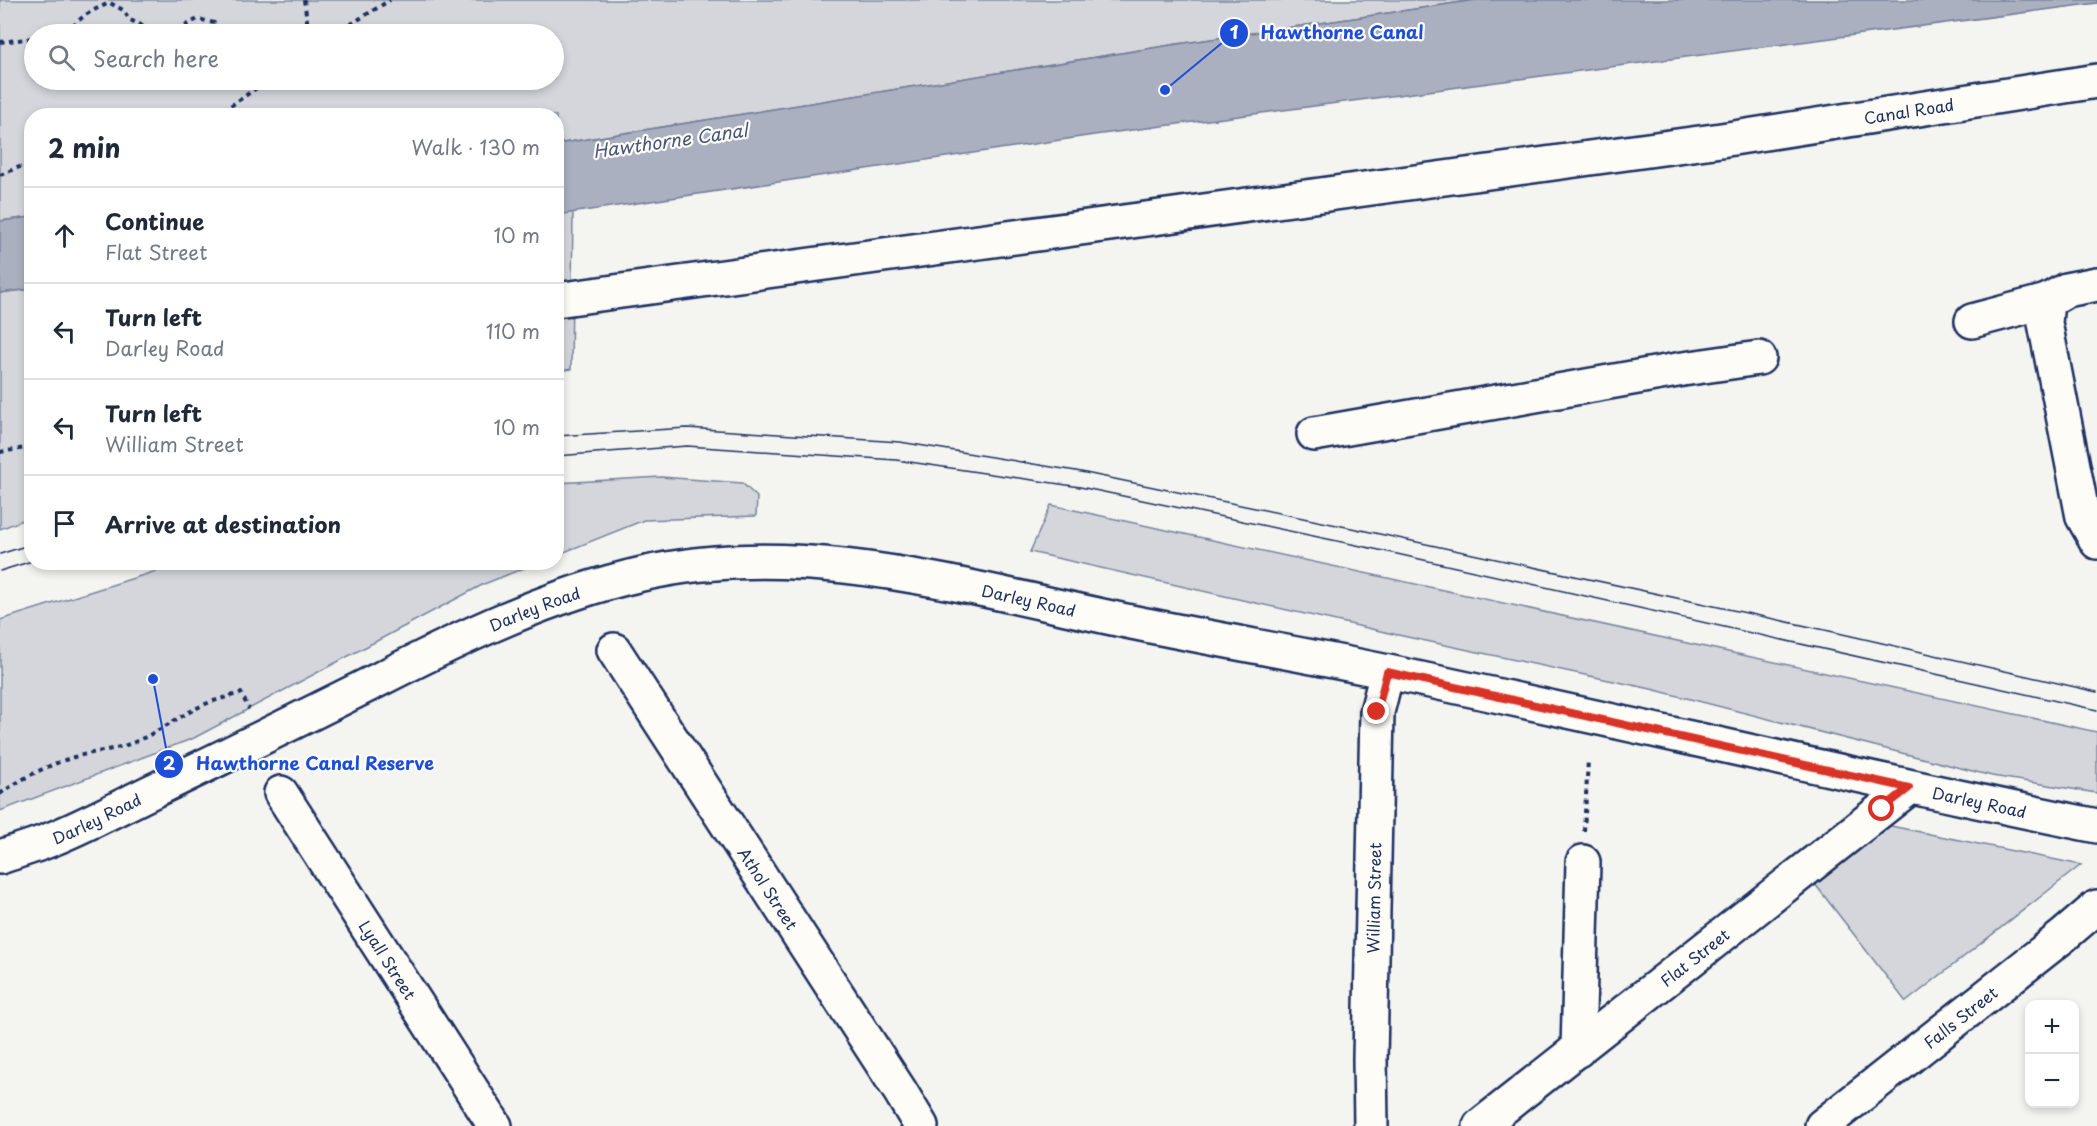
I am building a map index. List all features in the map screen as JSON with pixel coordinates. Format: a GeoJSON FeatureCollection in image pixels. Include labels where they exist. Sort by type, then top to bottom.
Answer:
{"type":"FeatureCollection","features":[{"type":"Feature","properties":{"kind":"street","name":"Canal Road"},"geometry":{"type":"LineString","coordinates":[[564,299],[1721,140],[2097,81]]}},
{"type":"Feature","properties":{"kind":"street"},"geometry":{"type":"LineString","coordinates":[[1972,321],[2047,301],[2066,290],[2097,284]]}},
{"type":"Feature","properties":{"kind":"street"},"geometry":{"type":"LineString","coordinates":[[2047,301],[2044,322],[2083,517],[2097,542]]}},
{"type":"Feature","properties":{"kind":"street"},"geometry":{"type":"LineString","coordinates":[[1314,434],[1671,371],[1759,358]]}},
{"type":"Feature","properties":{"kind":"street","name":"Darley Road"},"geometry":{"type":"LineString","coordinates":[[0,857],[50,840],[263,738],[436,650],[547,602],[614,581],[684,566],[762,560],[839,565],[950,583],[1118,620],[1387,672],[1909,788],[2097,826]]}},
{"type":"Feature","properties":{"kind":"street","name":"Athol Street"},"geometry":{"type":"LineString","coordinates":[[614,650],[921,1126]]}},
{"type":"Feature","properties":{"kind":"street","name":"William Street"},"geometry":{"type":"LineString","coordinates":[[1371,1126],[1370,1059],[1377,712],[1387,672]]}},
{"type":"Feature","properties":{"kind":"street","name":"Flat Street"},"geometry":{"type":"LineString","coordinates":[[1480,1126],[1909,788]]}},
{"type":"Feature","properties":{"kind":"street","name":"Lyall Street"},"geometry":{"type":"LineString","coordinates":[[281,793],[495,1126]]}},
{"type":"Feature","properties":{"kind":"street"},"geometry":{"type":"LineString","coordinates":[[1578,1050],[1583,862]]}},
{"type":"Feature","properties":{"kind":"street","name":"Falls Street"},"geometry":{"type":"LineString","coordinates":[[1822,1126],[2097,907]]}},
{"type":"Feature","properties":{"kind":"path"},"geometry":{"type":"LineString","coordinates":[[304,0],[307,24]]}},
{"type":"Feature","properties":{"kind":"path"},"geometry":{"type":"LineString","coordinates":[[351,24],[390,0]]}},
{"type":"Feature","properties":{"kind":"path"},"geometry":{"type":"LineString","coordinates":[[74,24],[93,9],[110,3],[123,10],[130,20],[139,24]]}},
{"type":"Feature","properties":{"kind":"path"},"geometry":{"type":"LineString","coordinates":[[188,24],[198,19],[214,24]]}},
{"type":"Feature","properties":{"kind":"path"},"geometry":{"type":"LineString","coordinates":[[0,42],[24,39]]}},
{"type":"Feature","properties":{"kind":"path"},"geometry":{"type":"LineString","coordinates":[[228,108],[254,90]]}},
{"type":"Feature","properties":{"kind":"path"},"geometry":{"type":"LineString","coordinates":[[0,175],[24,165]]}},
{"type":"Feature","properties":{"kind":"path"},"geometry":{"type":"LineString","coordinates":[[0,452],[24,448]]}},
{"type":"Feature","properties":{"kind":"path"},"geometry":{"type":"LineString","coordinates":[[0,794],[51,766],[72,758],[129,744],[203,705],[241,693]]}},
{"type":"Feature","properties":{"kind":"path"},"geometry":{"type":"LineString","coordinates":[[1583,862],[1588,760]]}},
{"type":"Feature","properties":{"kind":"shaded area"},"geometry":{"type":"Polygon","coordinates":[[[0,0],[1476,0],[1171,45],[564,143],[564,108],[24,108],[24,218],[0,221],[0,0]]]}},
{"type":"Feature","properties":{"kind":"shaded area"},"geometry":{"type":"Polygon","coordinates":[[[573,212],[571,369],[564,370],[564,214],[573,212]]]}},
{"type":"Feature","properties":{"kind":"shaded area"},"geometry":{"type":"Polygon","coordinates":[[[24,290],[24,520],[0,529],[0,293],[24,290]]]}},
{"type":"Feature","properties":{"kind":"shaded area"},"geometry":{"type":"Polygon","coordinates":[[[661,477],[742,483],[757,497],[756,516],[644,520],[564,552],[564,483],[661,477]]]}},
{"type":"Feature","properties":{"kind":"shaded area"},"geometry":{"type":"Polygon","coordinates":[[[1051,505],[2097,732],[2097,793],[1992,776],[1651,689],[1030,552],[1051,505]]]}},
{"type":"Feature","properties":{"kind":"shaded area"},"geometry":{"type":"Polygon","coordinates":[[[159,570],[519,570],[484,584],[194,738],[0,811],[0,620],[159,570]]]}},
{"type":"Feature","properties":{"kind":"shaded area"},"geometry":{"type":"Polygon","coordinates":[[[1886,825],[2081,865],[1906,1002],[1815,884],[1886,825]]]}},
{"type":"Feature","properties":{"kind":"water","name":"Hawthorne Canal"},"geometry":{"type":"Polygon","coordinates":[[[1476,0],[2097,0],[2097,3],[1094,135],[564,214],[564,143],[1171,45],[1476,0]]]}},
{"type":"Feature","properties":{"kind":"water"},"geometry":{"type":"Polygon","coordinates":[[[24,218],[24,290],[0,293],[0,221],[24,218]]]}},
{"type":"Feature","properties":{"kind":"tram line"},"geometry":{"type":"LineString","coordinates":[[564,436],[687,428],[900,442],[1076,471],[1825,630],[2097,692]]}},
{"type":"Feature","properties":{"kind":"tram line"},"geometry":{"type":"LineString","coordinates":[[564,455],[687,446],[896,460],[1080,487],[1361,546],[2097,710]]}},
{"type":"Feature","properties":{"kind":"tram line"},"geometry":{"type":"LineString","coordinates":[[0,554],[24,546]]}},
{"type":"Feature","properties":{"kind":"tram line"},"geometry":{"type":"LineString","coordinates":[[0,571],[24,564]]}},
{"type":"Feature","properties":{"kind":"place","name":"Hawthorne Canal"},"geometry":{"type":"Point","coordinates":[1165,90]}},
{"type":"Feature","properties":{"kind":"place","name":"Hawthorne Canal Reserve"},"geometry":{"type":"Point","coordinates":[153,679]}},
{"type":"Feature","properties":{"kind":"route"},"geometry":{"type":"LineString","coordinates":[[1377,712],[1387,672],[1909,788],[1882,809]]}}]}
